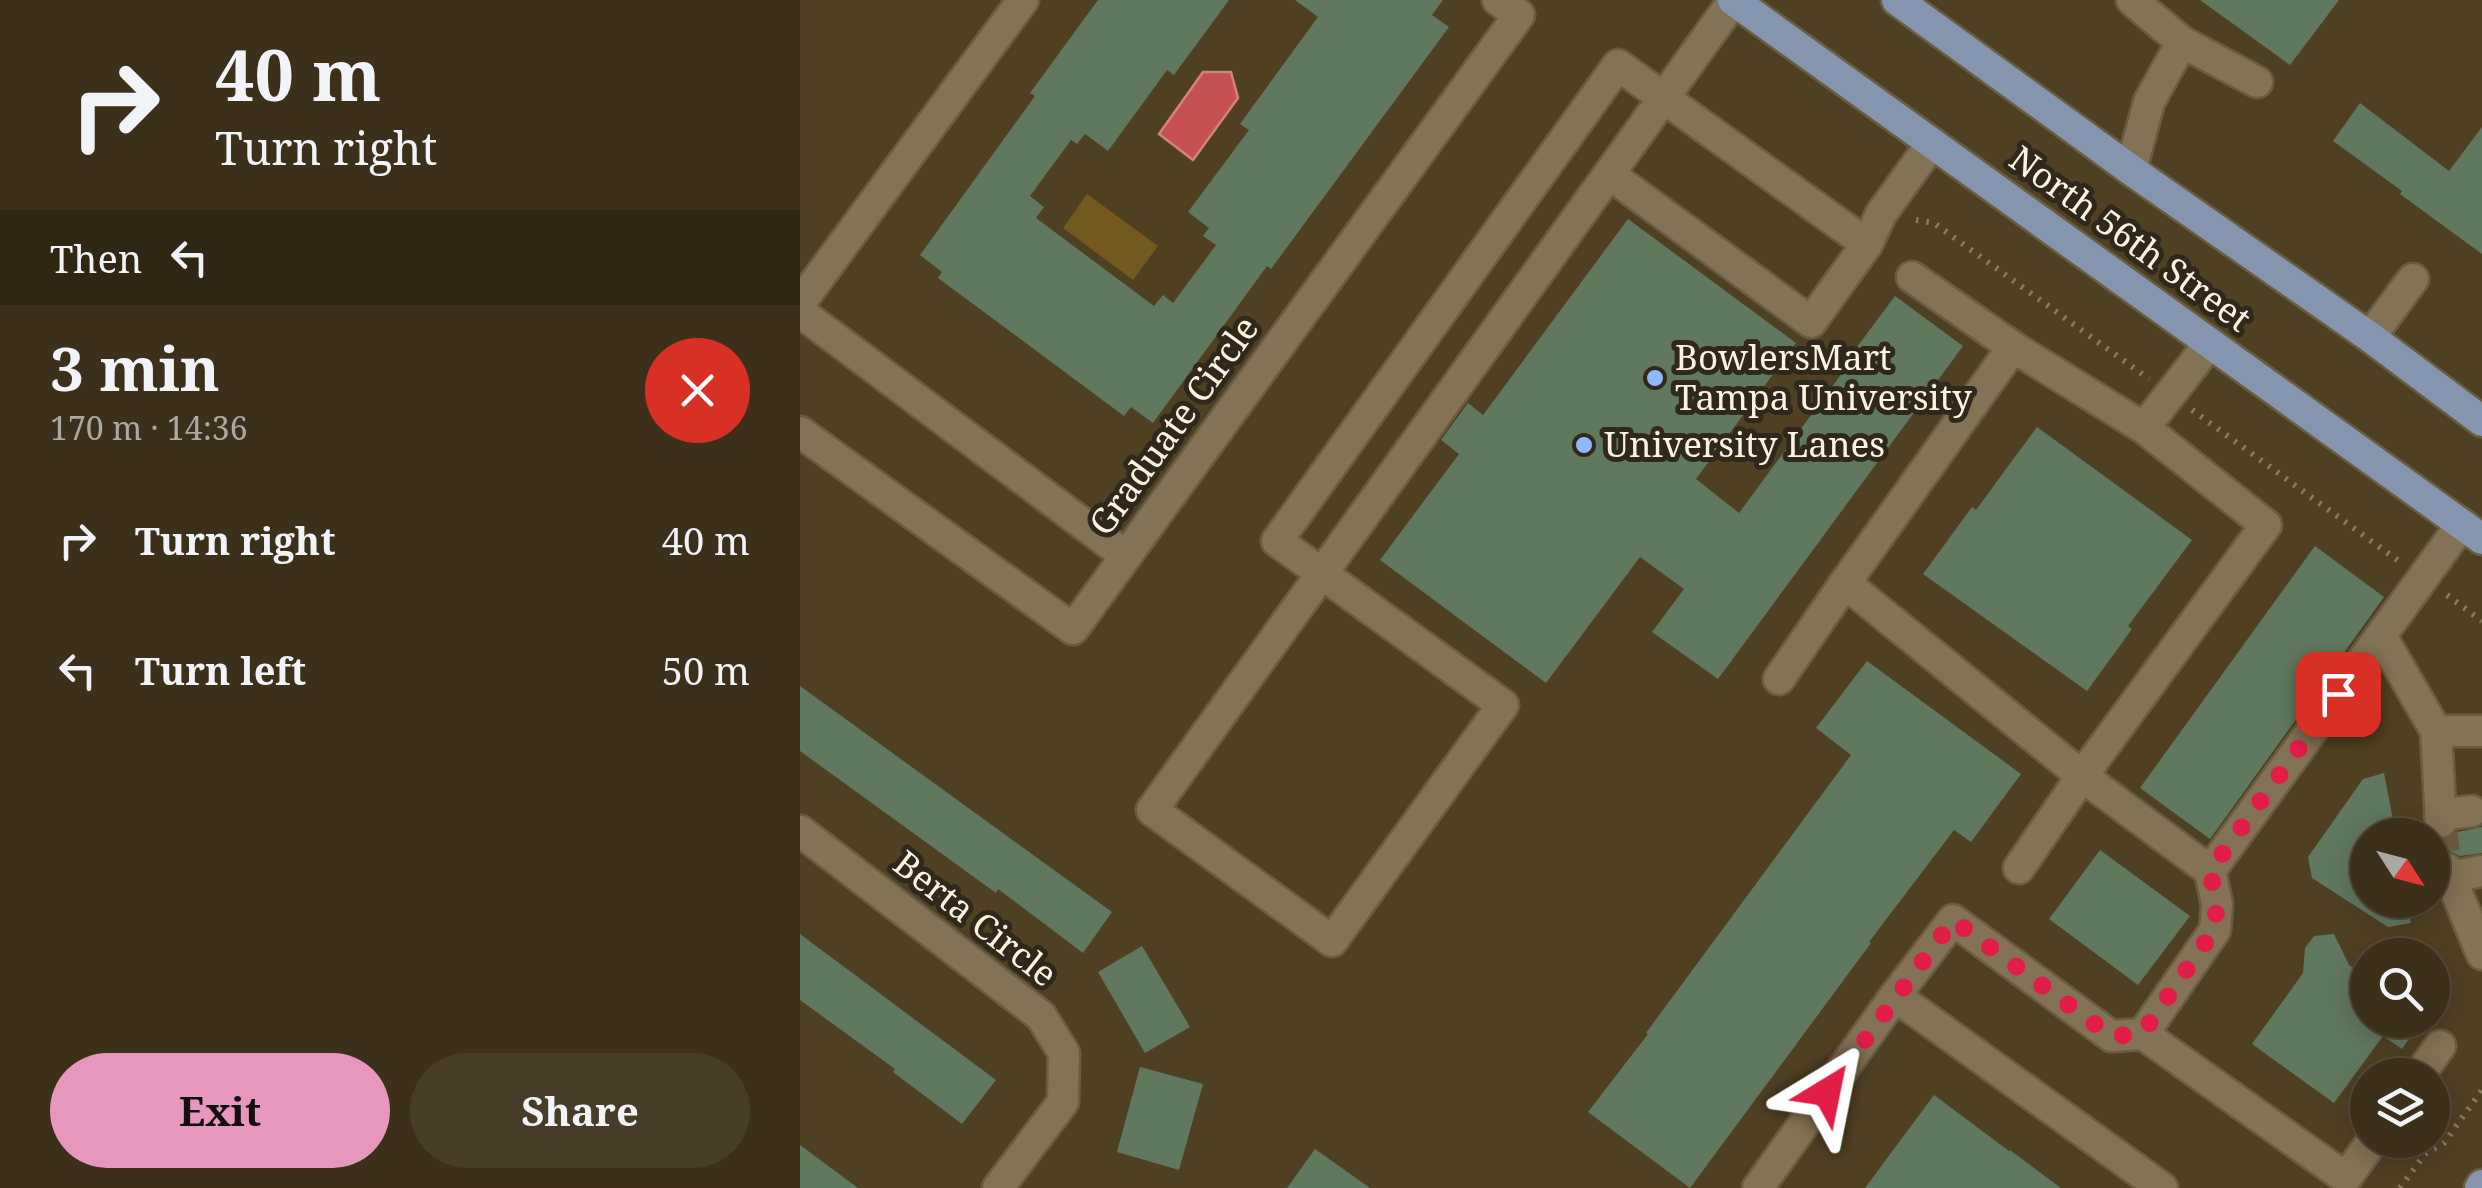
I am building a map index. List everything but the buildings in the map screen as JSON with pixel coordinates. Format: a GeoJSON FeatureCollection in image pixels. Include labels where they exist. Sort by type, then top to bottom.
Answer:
{"type":"FeatureCollection","features":[{"type":"Feature","properties":{"kind":"main road","name":"North 56th Street"},"geometry":{"type":"LineString","coordinates":[[1734,0],[2472,532]]}},
{"type":"Feature","properties":{"kind":"main road","name":"North 56th Street"},"geometry":{"type":"LineString","coordinates":[[1897,0],[2482,421]]}},
{"type":"Feature","properties":{"kind":"street"},"geometry":{"type":"LineString","coordinates":[[800,302],[1024,0]]}},
{"type":"Feature","properties":{"kind":"street","name":"Graduate Circle"},"geometry":{"type":"LineString","coordinates":[[800,432],[1073,630],[1519,14],[1498,0]]}},
{"type":"Feature","properties":{"kind":"street"},"geometry":{"type":"LineString","coordinates":[[1734,0],[1664,98],[1322,572],[1152,810],[1332,941],[1503,705],[1322,572],[1277,541],[1618,64],[1664,98],[1867,244]]}},
{"type":"Feature","properties":{"kind":"street"},"geometry":{"type":"LineString","coordinates":[[2132,0],[2182,42],[2257,82]]}},
{"type":"Feature","properties":{"kind":"street"},"geometry":{"type":"LineString","coordinates":[[2131,170],[2148,102],[2182,42]]}},
{"type":"Feature","properties":{"kind":"street"},"geometry":{"type":"LineString","coordinates":[[1609,174],[1811,322],[1932,142]]}},
{"type":"Feature","properties":{"kind":"street"},"geometry":{"type":"LineString","coordinates":[[1912,276],[2013,347],[2144,428],[2266,526],[2019,868]]}},
{"type":"Feature","properties":{"kind":"street"},"geometry":{"type":"LineString","coordinates":[[2370,337],[2412,279]]}},
{"type":"Feature","properties":{"kind":"street"},"geometry":{"type":"LineString","coordinates":[[800,312],[1126,556]]}},
{"type":"Feature","properties":{"kind":"street"},"geometry":{"type":"LineString","coordinates":[[2144,428],[2210,343]]}},
{"type":"Feature","properties":{"kind":"street"},"geometry":{"type":"LineString","coordinates":[[1779,679],[2013,347]]}},
{"type":"Feature","properties":{"kind":"street"},"geometry":{"type":"LineString","coordinates":[[2210,871],[2422,578],[2472,532]]}},
{"type":"Feature","properties":{"kind":"street"},"geometry":{"type":"LineString","coordinates":[[1844,583],[2082,776],[2210,871],[2217,904],[2214,930],[2142,1034]]}},
{"type":"Feature","properties":{"kind":"street"},"geometry":{"type":"LineString","coordinates":[[2381,636],[2436,731],[2441,819],[2472,811]]}},
{"type":"Feature","properties":{"kind":"street"},"geometry":{"type":"LineString","coordinates":[[2436,731],[2482,731]]}},
{"type":"Feature","properties":{"kind":"street","name":"Berta Circle"},"geometry":{"type":"LineString","coordinates":[[800,831],[1041,1016],[1064,1053],[1062,1102],[998,1188]]}},
{"type":"Feature","properties":{"kind":"street"},"geometry":{"type":"LineString","coordinates":[[2482,871],[2449,873],[2482,954]]}},
{"type":"Feature","properties":{"kind":"street"},"geometry":{"type":"LineString","coordinates":[[1758,1188],[1953,920],[2111,1036],[2142,1034],[2346,1178],[2360,1158]]}},
{"type":"Feature","properties":{"kind":"street"},"geometry":{"type":"LineString","coordinates":[[1896,996],[2162,1188]]}},
{"type":"Feature","properties":{"kind":"street"},"geometry":{"type":"LineString","coordinates":[[2432,1058],[2440,1046]]}},
{"type":"Feature","properties":{"kind":"path"},"geometry":{"type":"LineString","coordinates":[[1916,220],[1934,224],[2482,621]]}},
{"type":"Feature","properties":{"kind":"path"},"geometry":{"type":"LineString","coordinates":[[2400,1188],[2425,1154],[2444,1143],[2482,1090]]}},
{"type":"Feature","properties":{"kind":"shaded area"},"geometry":{"type":"Polygon","coordinates":[[[1203,72],[1231,72],[1238,98],[1193,160],[1159,134],[1203,72]]]}},
{"type":"Feature","properties":{"kind":"shaded area"},"geometry":{"type":"Polygon","coordinates":[[[1087,194],[1158,246],[1133,280],[1063,228],[1087,194]]]}},
{"type":"Feature","properties":{"kind":"place","name":"BowlersMart Tampa University"},"geometry":{"type":"Point","coordinates":[1655,378]}},
{"type":"Feature","properties":{"kind":"place","name":"University Lanes"},"geometry":{"type":"Point","coordinates":[1584,445]}},
{"type":"Feature","properties":{"kind":"route"},"geometry":{"type":"LineString","coordinates":[[1827,1092],[1953,920],[2111,1036],[2142,1034],[2214,930],[2217,904],[2210,871],[2338,694]]}}]}
